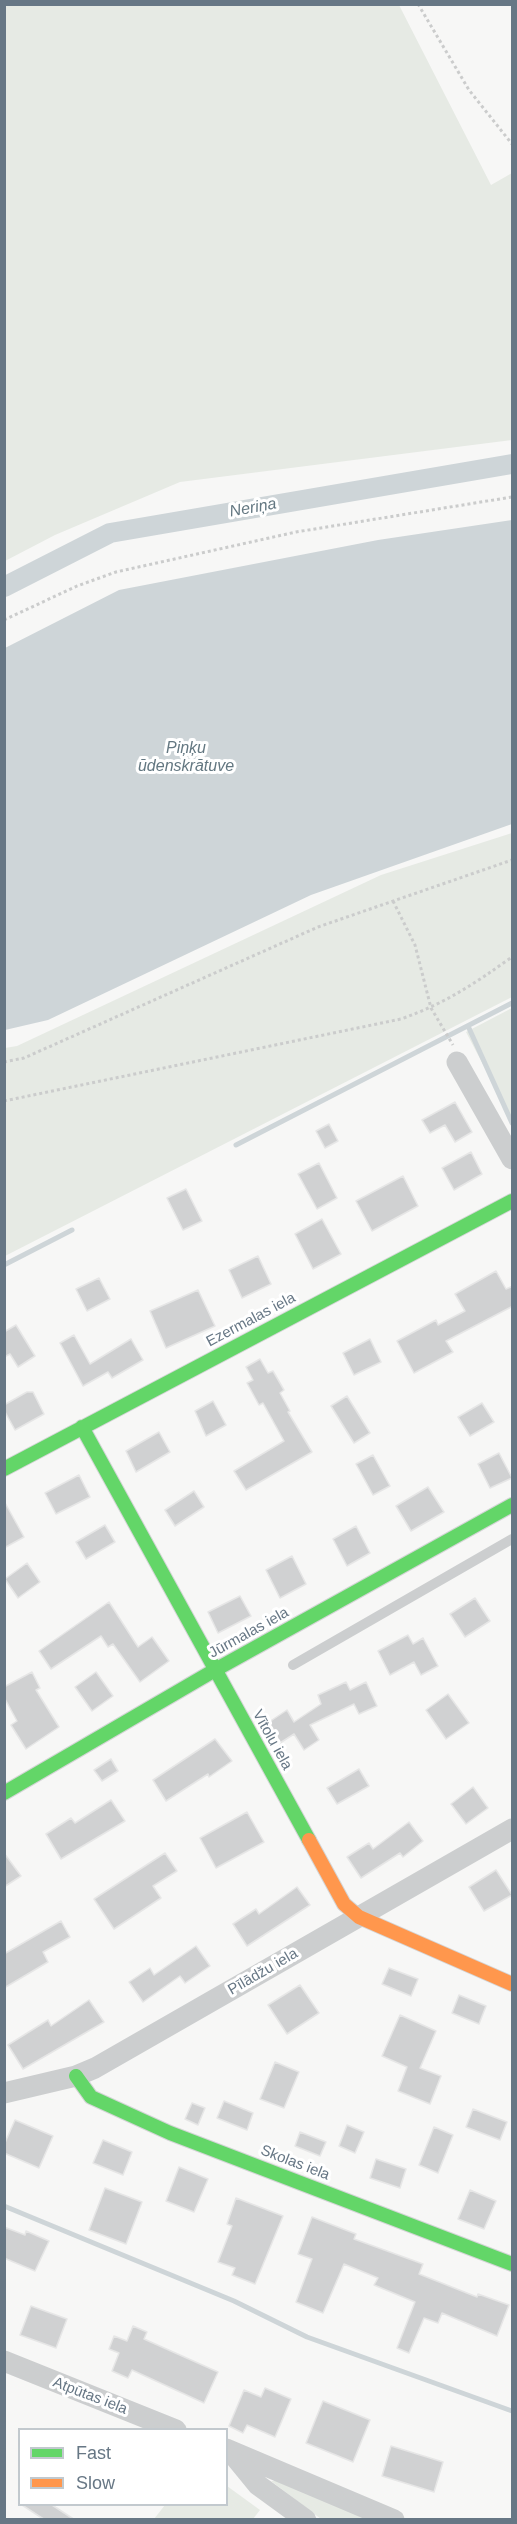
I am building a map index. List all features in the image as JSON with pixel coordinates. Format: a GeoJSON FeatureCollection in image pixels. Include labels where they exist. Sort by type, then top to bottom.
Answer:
{"type":"FeatureCollection","features":[{"type":"Feature","properties":{"kind":"street"},"geometry":{"type":"LineString","coordinates":[[455,1054],[513,1159]]}},
{"type":"Feature","properties":{"kind":"street","name":"Ezermalas iela"},"geometry":{"type":"LineString","coordinates":[[4,1469],[513,1201]]}},
{"type":"Feature","properties":{"kind":"street","name":"Vītolu iela"},"geometry":{"type":"LineString","coordinates":[[82,1427],[344,1904],[359,1917],[513,1984]]}},
{"type":"Feature","properties":{"kind":"street","name":"Jūrmalas iela"},"geometry":{"type":"LineString","coordinates":[[4,1793],[215,1670],[513,1505]]}},
{"type":"Feature","properties":{"kind":"street","name":"Pīlādžu iela"},"geometry":{"type":"LineString","coordinates":[[4,2093],[76,2076],[95,2068],[513,1830]]}},
{"type":"Feature","properties":{"kind":"street","name":"Skolas iela"},"geometry":{"type":"LineString","coordinates":[[76,2076],[91,2097],[170,2133],[513,2264]]}},
{"type":"Feature","properties":{"kind":"street","name":"Atpūtas iela"},"geometry":{"type":"LineString","coordinates":[[4,2361],[171,2428]]}},
{"type":"Feature","properties":{"kind":"street"},"geometry":{"type":"LineString","coordinates":[[228,2450],[258,2485],[306,2520]]}},
{"type":"Feature","properties":{"kind":"street"},"geometry":{"type":"LineString","coordinates":[[228,2450],[394,2520]]}},
{"type":"Feature","properties":{"kind":"lane"},"geometry":{"type":"LineString","coordinates":[[293,1665],[513,1539]]}},
{"type":"Feature","properties":{"kind":"path"},"geometry":{"type":"LineString","coordinates":[[418,4],[469,90],[513,144]]}},
{"type":"Feature","properties":{"kind":"path"},"geometry":{"type":"LineString","coordinates":[[4,620],[76,586],[116,572],[296,532],[513,497]]}},
{"type":"Feature","properties":{"kind":"path"},"geometry":{"type":"LineString","coordinates":[[4,1062],[24,1058],[318,927],[513,860]]}},
{"type":"Feature","properties":{"kind":"path"},"geometry":{"type":"LineString","coordinates":[[393,901],[415,945],[431,1008],[444,1027],[455,1054]]}},
{"type":"Feature","properties":{"kind":"path"},"geometry":{"type":"LineString","coordinates":[[4,1101],[359,1029],[431,1008],[461,993],[513,957]]}},
{"type":"Feature","properties":{"kind":"shaded area"},"geometry":{"type":"Polygon","coordinates":[[[5,4],[399,5],[491,185],[512,173],[512,440],[180,482],[55,535],[5,561],[5,4]]]}},
{"type":"Feature","properties":{"kind":"shaded area"},"geometry":{"type":"Polygon","coordinates":[[[512,833],[512,997],[5,1256],[5,1048],[17,1046],[381,875],[512,833]]]}},
{"type":"Feature","properties":{"kind":"shaded area"},"geometry":{"type":"Polygon","coordinates":[[[512,1008],[512,1120],[466,1032],[512,1008]]]}},
{"type":"Feature","properties":{"kind":"shaded area"},"geometry":{"type":"Polygon","coordinates":[[[283,2480],[374,2519],[321,2519],[271,2481],[283,2480]]]}},
{"type":"Feature","properties":{"kind":"shaded area"},"geometry":{"type":"Polygon","coordinates":[[[228,2487],[260,2510],[253,2519],[154,2519],[164,2506],[228,2506],[228,2487]]]}},
{"type":"Feature","properties":{"kind":"water","name":"Piņķu ūdenskrātuve"},"geometry":{"type":"Polygon","coordinates":[[[512,520],[512,824],[311,895],[48,1020],[5,1030],[5,648],[119,590],[378,540],[512,520]]]}},
{"type":"Feature","properties":{"kind":"building"},"geometry":{"type":"Polygon","coordinates":[[[455,1102],[472,1132],[455,1142],[445,1125],[430,1133],[422,1120],[455,1102]]]}},
{"type":"Feature","properties":{"kind":"building"},"geometry":{"type":"Polygon","coordinates":[[[329,1124],[338,1141],[325,1148],[316,1131],[329,1124]]]}},
{"type":"Feature","properties":{"kind":"building"},"geometry":{"type":"Polygon","coordinates":[[[471,1152],[482,1174],[454,1190],[442,1168],[471,1152]]]}},
{"type":"Feature","properties":{"kind":"building"},"geometry":{"type":"Polygon","coordinates":[[[319,1163],[337,1198],[317,1209],[298,1174],[319,1163]]]}},
{"type":"Feature","properties":{"kind":"building"},"geometry":{"type":"Polygon","coordinates":[[[403,1176],[418,1206],[372,1231],[356,1201],[403,1176]]]}},
{"type":"Feature","properties":{"kind":"building"},"geometry":{"type":"Polygon","coordinates":[[[186,1189],[202,1221],[183,1230],[167,1198],[186,1189]]]}},
{"type":"Feature","properties":{"kind":"building"},"geometry":{"type":"Polygon","coordinates":[[[322,1219],[341,1254],[313,1269],[295,1234],[322,1219]]]}},
{"type":"Feature","properties":{"kind":"building"},"geometry":{"type":"Polygon","coordinates":[[[258,1256],[271,1284],[242,1298],[229,1270],[258,1256]]]}},
{"type":"Feature","properties":{"kind":"building"},"geometry":{"type":"Polygon","coordinates":[[[496,1271],[506,1289],[513,1286],[513,1306],[446,1341],[453,1352],[414,1373],[397,1341],[436,1320],[438,1325],[465,1311],[455,1294],[496,1271]]]}},
{"type":"Feature","properties":{"kind":"building"},"geometry":{"type":"Polygon","coordinates":[[[99,1278],[110,1299],[87,1311],[76,1289],[99,1278]]]}},
{"type":"Feature","properties":{"kind":"building"},"geometry":{"type":"Polygon","coordinates":[[[198,1290],[215,1326],[166,1348],[150,1311],[198,1290]]]}},
{"type":"Feature","properties":{"kind":"building"},"geometry":{"type":"Polygon","coordinates":[[[16,1325],[35,1356],[18,1367],[10,1354],[4,1357],[4,1332],[16,1325]]]}},
{"type":"Feature","properties":{"kind":"building"},"geometry":{"type":"Polygon","coordinates":[[[74,1335],[90,1364],[131,1339],[143,1360],[112,1378],[108,1372],[83,1386],[60,1343],[74,1335]]]}},
{"type":"Feature","properties":{"kind":"building"},"geometry":{"type":"Polygon","coordinates":[[[370,1339],[381,1362],[354,1375],[343,1353],[370,1339]]]}},
{"type":"Feature","properties":{"kind":"building"},"geometry":{"type":"Polygon","coordinates":[[[260,1359],[268,1373],[273,1371],[284,1390],[280,1393],[290,1411],[288,1412],[312,1452],[246,1490],[234,1471],[284,1441],[263,1403],[259,1405],[247,1383],[253,1380],[246,1367],[260,1359]]]}},
{"type":"Feature","properties":{"kind":"building"},"geometry":{"type":"Polygon","coordinates":[[[27,1392],[33,1392],[44,1414],[15,1430],[4,1410],[4,1405],[27,1392]]]}},
{"type":"Feature","properties":{"kind":"building"},"geometry":{"type":"Polygon","coordinates":[[[347,1396],[370,1433],[354,1443],[331,1406],[347,1396]]]}},
{"type":"Feature","properties":{"kind":"building"},"geometry":{"type":"Polygon","coordinates":[[[213,1401],[226,1425],[206,1436],[195,1411],[213,1401]]]}},
{"type":"Feature","properties":{"kind":"building"},"geometry":{"type":"Polygon","coordinates":[[[482,1403],[494,1422],[470,1436],[458,1417],[482,1403]]]}},
{"type":"Feature","properties":{"kind":"building"},"geometry":{"type":"Polygon","coordinates":[[[159,1432],[170,1452],[136,1472],[126,1451],[159,1432]]]}},
{"type":"Feature","properties":{"kind":"building"},"geometry":{"type":"Polygon","coordinates":[[[499,1453],[512,1478],[490,1488],[478,1464],[499,1453]]]}},
{"type":"Feature","properties":{"kind":"building"},"geometry":{"type":"Polygon","coordinates":[[[373,1455],[390,1486],[373,1495],[356,1464],[373,1455]]]}},
{"type":"Feature","properties":{"kind":"building"},"geometry":{"type":"Polygon","coordinates":[[[79,1475],[90,1497],[56,1514],[45,1493],[79,1475]]]}},
{"type":"Feature","properties":{"kind":"building"},"geometry":{"type":"Polygon","coordinates":[[[428,1487],[444,1512],[411,1531],[396,1506],[428,1487]]]}},
{"type":"Feature","properties":{"kind":"building"},"geometry":{"type":"Polygon","coordinates":[[[194,1491],[204,1507],[175,1526],[165,1510],[194,1491]]]}},
{"type":"Feature","properties":{"kind":"building"},"geometry":{"type":"Polygon","coordinates":[[[4,1501],[24,1537],[4,1548],[4,1501]]]}},
{"type":"Feature","properties":{"kind":"building"},"geometry":{"type":"Polygon","coordinates":[[[105,1525],[115,1542],[86,1559],[76,1542],[105,1525]]]}},
{"type":"Feature","properties":{"kind":"building"},"geometry":{"type":"Polygon","coordinates":[[[356,1526],[370,1553],[347,1566],[333,1539],[356,1526]]]}},
{"type":"Feature","properties":{"kind":"building"},"geometry":{"type":"Polygon","coordinates":[[[292,1556],[306,1584],[280,1598],[266,1570],[292,1556]]]}},
{"type":"Feature","properties":{"kind":"building"},"geometry":{"type":"Polygon","coordinates":[[[27,1563],[40,1582],[18,1598],[5,1579],[27,1563]]]}},
{"type":"Feature","properties":{"kind":"building"},"geometry":{"type":"Polygon","coordinates":[[[240,1596],[251,1616],[218,1633],[208,1612],[240,1596]]]}},
{"type":"Feature","properties":{"kind":"building"},"geometry":{"type":"Polygon","coordinates":[[[475,1598],[490,1621],[465,1637],[450,1614],[475,1598]]]}},
{"type":"Feature","properties":{"kind":"building"},"geometry":{"type":"Polygon","coordinates":[[[109,1602],[138,1647],[152,1637],[169,1661],[140,1682],[113,1644],[108,1647],[101,1636],[51,1669],[39,1651],[109,1602]]]}},
{"type":"Feature","properties":{"kind":"building"},"geometry":{"type":"Polygon","coordinates":[[[408,1635],[413,1644],[423,1638],[438,1666],[421,1675],[414,1662],[390,1675],[378,1651],[408,1635]]]}},
{"type":"Feature","properties":{"kind":"building"},"geometry":{"type":"Polygon","coordinates":[[[32,1672],[40,1688],[36,1690],[59,1727],[26,1749],[11,1725],[17,1721],[4,1697],[4,1687],[32,1672]]]}},
{"type":"Feature","properties":{"kind":"building"},"geometry":{"type":"Polygon","coordinates":[[[96,1672],[113,1696],[92,1711],[75,1687],[96,1672]]]}},
{"type":"Feature","properties":{"kind":"building"},"geometry":{"type":"Polygon","coordinates":[[[346,1682],[350,1690],[366,1682],[377,1706],[359,1714],[354,1704],[310,1725],[319,1740],[304,1750],[294,1734],[277,1745],[266,1724],[287,1710],[294,1722],[321,1704],[318,1695],[346,1682]]]}},
{"type":"Feature","properties":{"kind":"building"},"geometry":{"type":"Polygon","coordinates":[[[448,1694],[469,1723],[446,1739],[426,1710],[448,1694]]]}},
{"type":"Feature","properties":{"kind":"building"},"geometry":{"type":"Polygon","coordinates":[[[215,1739],[232,1761],[166,1801],[153,1780],[215,1739]]]}},
{"type":"Feature","properties":{"kind":"building"},"geometry":{"type":"Polygon","coordinates":[[[111,1759],[118,1771],[102,1781],[94,1770],[111,1759]]]}},
{"type":"Feature","properties":{"kind":"building"},"geometry":{"type":"Polygon","coordinates":[[[359,1769],[369,1786],[337,1804],[327,1788],[359,1769]]]}},
{"type":"Feature","properties":{"kind":"building"},"geometry":{"type":"Polygon","coordinates":[[[473,1787],[488,1808],[466,1824],[451,1804],[473,1787]]]}},
{"type":"Feature","properties":{"kind":"building"},"geometry":{"type":"Polygon","coordinates":[[[111,1800],[125,1821],[61,1859],[46,1834],[71,1818],[75,1823],[111,1800]]]}},
{"type":"Feature","properties":{"kind":"building"},"geometry":{"type":"Polygon","coordinates":[[[247,1812],[264,1842],[216,1868],[200,1838],[247,1812]]]}},
{"type":"Feature","properties":{"kind":"building"},"geometry":{"type":"Polygon","coordinates":[[[409,1822],[423,1841],[403,1857],[400,1853],[361,1878],[347,1857],[369,1843],[373,1849],[409,1822]]]}},
{"type":"Feature","properties":{"kind":"building"},"geometry":{"type":"Polygon","coordinates":[[[4,1853],[21,1876],[4,1887],[4,1853]]]}},
{"type":"Feature","properties":{"kind":"building"},"geometry":{"type":"Polygon","coordinates":[[[165,1853],[177,1871],[153,1886],[161,1898],[114,1929],[94,1899],[165,1853]]]}},
{"type":"Feature","properties":{"kind":"building"},"geometry":{"type":"Polygon","coordinates":[[[496,1870],[512,1895],[484,1911],[469,1887],[496,1870]]]}},
{"type":"Feature","properties":{"kind":"building"},"geometry":{"type":"Polygon","coordinates":[[[297,1887],[310,1905],[247,1946],[233,1924],[256,1909],[259,1914],[297,1887]]]}},
{"type":"Feature","properties":{"kind":"building"},"geometry":{"type":"Polygon","coordinates":[[[61,1921],[70,1937],[43,1952],[48,1962],[4,1988],[4,1954],[61,1921]]]}},
{"type":"Feature","properties":{"kind":"building"},"geometry":{"type":"Polygon","coordinates":[[[196,1946],[210,1966],[185,1983],[180,1976],[143,2002],[129,1982],[150,1968],[154,1975],[196,1946]]]}},
{"type":"Feature","properties":{"kind":"building"},"geometry":{"type":"Polygon","coordinates":[[[389,1968],[418,1979],[411,1996],[382,1984],[389,1968]]]}},
{"type":"Feature","properties":{"kind":"building"},"geometry":{"type":"Polygon","coordinates":[[[300,1985],[319,2013],[287,2034],[268,2005],[300,1985]]]}},
{"type":"Feature","properties":{"kind":"building"},"geometry":{"type":"Polygon","coordinates":[[[459,1995],[486,2006],[479,2024],[452,2013],[459,1995]]]}},
{"type":"Feature","properties":{"kind":"building"},"geometry":{"type":"Polygon","coordinates":[[[89,2000],[104,2022],[23,2069],[8,2045],[48,2020],[51,2026],[89,2000]]]}},
{"type":"Feature","properties":{"kind":"building"},"geometry":{"type":"Polygon","coordinates":[[[400,2015],[436,2031],[420,2068],[441,2076],[430,2104],[398,2091],[407,2067],[382,2056],[400,2015]]]}},
{"type":"Feature","properties":{"kind":"building"},"geometry":{"type":"Polygon","coordinates":[[[275,2062],[299,2072],[284,2108],[260,2099],[275,2062]]]}},
{"type":"Feature","properties":{"kind":"building"},"geometry":{"type":"Polygon","coordinates":[[[224,2101],[253,2113],[247,2130],[217,2118],[224,2101]]]}},
{"type":"Feature","properties":{"kind":"building"},"geometry":{"type":"Polygon","coordinates":[[[192,2103],[205,2108],[198,2125],[185,2119],[192,2103]]]}},
{"type":"Feature","properties":{"kind":"building"},"geometry":{"type":"Polygon","coordinates":[[[473,2109],[507,2122],[500,2140],[466,2127],[473,2109]]]}},
{"type":"Feature","properties":{"kind":"building"},"geometry":{"type":"Polygon","coordinates":[[[15,2120],[53,2136],[39,2168],[4,2153],[4,2145],[15,2120]]]}},
{"type":"Feature","properties":{"kind":"building"},"geometry":{"type":"Polygon","coordinates":[[[347,2125],[364,2132],[355,2153],[339,2146],[347,2125]]]}},
{"type":"Feature","properties":{"kind":"building"},"geometry":{"type":"Polygon","coordinates":[[[434,2127],[453,2135],[438,2173],[419,2165],[434,2127]]]}},
{"type":"Feature","properties":{"kind":"building"},"geometry":{"type":"Polygon","coordinates":[[[300,2132],[326,2142],[320,2156],[295,2146],[300,2132]]]}},
{"type":"Feature","properties":{"kind":"building"},"geometry":{"type":"Polygon","coordinates":[[[103,2140],[132,2152],[123,2175],[93,2163],[103,2140]]]}},
{"type":"Feature","properties":{"kind":"building"},"geometry":{"type":"Polygon","coordinates":[[[376,2159],[406,2169],[400,2188],[370,2178],[376,2159]]]}},
{"type":"Feature","properties":{"kind":"building"},"geometry":{"type":"Polygon","coordinates":[[[179,2167],[208,2179],[194,2212],[166,2201],[179,2167]]]}},
{"type":"Feature","properties":{"kind":"building"},"geometry":{"type":"Polygon","coordinates":[[[105,2188],[142,2202],[126,2244],[89,2230],[105,2188]]]}},
{"type":"Feature","properties":{"kind":"building"},"geometry":{"type":"Polygon","coordinates":[[[470,2190],[496,2201],[484,2229],[458,2219],[470,2190]]]}},
{"type":"Feature","properties":{"kind":"building"},"geometry":{"type":"Polygon","coordinates":[[[236,2198],[283,2216],[255,2284],[232,2275],[235,2268],[218,2262],[232,2226],[227,2224],[236,2198]]]}},
{"type":"Feature","properties":{"kind":"building"},"geometry":{"type":"Polygon","coordinates":[[[312,2217],[356,2234],[354,2239],[423,2264],[419,2274],[477,2297],[478,2294],[509,2305],[497,2336],[442,2313],[438,2323],[424,2318],[409,2353],[397,2348],[415,2302],[374,2285],[378,2278],[344,2264],[323,2313],[296,2302],[312,2259],[298,2254],[312,2217]]]}},
{"type":"Feature","properties":{"kind":"building"},"geometry":{"type":"Polygon","coordinates":[[[4,2227],[25,2235],[26,2231],[49,2241],[35,2271],[4,2258],[4,2227]]]}},
{"type":"Feature","properties":{"kind":"building"},"geometry":{"type":"Polygon","coordinates":[[[31,2306],[67,2319],[56,2348],[20,2335],[31,2306]]]}},
{"type":"Feature","properties":{"kind":"building"},"geometry":{"type":"Polygon","coordinates":[[[133,2326],[147,2332],[144,2339],[218,2372],[204,2403],[132,2370],[128,2378],[112,2371],[119,2353],[109,2349],[114,2336],[127,2341],[133,2326]]]}},
{"type":"Feature","properties":{"kind":"building"},"geometry":{"type":"Polygon","coordinates":[[[265,2388],[291,2399],[275,2437],[247,2425],[243,2433],[229,2426],[244,2390],[261,2397],[265,2388]]]}},
{"type":"Feature","properties":{"kind":"building"},"geometry":{"type":"Polygon","coordinates":[[[323,2401],[370,2420],[353,2462],[306,2443],[323,2401]]]}},
{"type":"Feature","properties":{"kind":"building"},"geometry":{"type":"Polygon","coordinates":[[[391,2446],[443,2462],[434,2492],[382,2476],[391,2446]]]}},
{"type":"Feature","properties":{"kind":"building"},"geometry":{"type":"Polygon","coordinates":[[[24,2506],[54,2506],[75,2520],[45,2520],[24,2506]]]}},
{"type":"Feature","properties":{"kind":"waterway","name":"Neriņa"},"geometry":{"type":"LineString","coordinates":[[4,587],[110,533],[512,464]]}},
{"type":"Feature","properties":{"kind":"waterway"},"geometry":{"type":"LineString","coordinates":[[236,1145],[512,1003]]}},
{"type":"Feature","properties":{"kind":"waterway"},"geometry":{"type":"LineString","coordinates":[[468,1026],[512,1123]]}},
{"type":"Feature","properties":{"kind":"waterway"},"geometry":{"type":"LineString","coordinates":[[4,1265],[72,1230]]}},
{"type":"Feature","properties":{"kind":"waterway"},"geometry":{"type":"LineString","coordinates":[[4,2206],[234,2301],[307,2337],[512,2411]]}},
{"type":"Feature","properties":{"kind":"traffic: fast"},"geometry":{"type":"LineString","coordinates":[[4,1469],[512,1201]]}},
{"type":"Feature","properties":{"kind":"traffic: fast"},"geometry":{"type":"LineString","coordinates":[[82,1427],[309,1840]]}},
{"type":"Feature","properties":{"kind":"traffic: fast"},"geometry":{"type":"LineString","coordinates":[[4,1793],[215,1670],[512,1505]]}},
{"type":"Feature","properties":{"kind":"traffic: fast"},"geometry":{"type":"LineString","coordinates":[[76,2076],[91,2097],[170,2133],[512,2264]]}},
{"type":"Feature","properties":{"kind":"traffic: slow"},"geometry":{"type":"LineString","coordinates":[[309,1840],[344,1904],[359,1917],[512,1984]]}}]}
